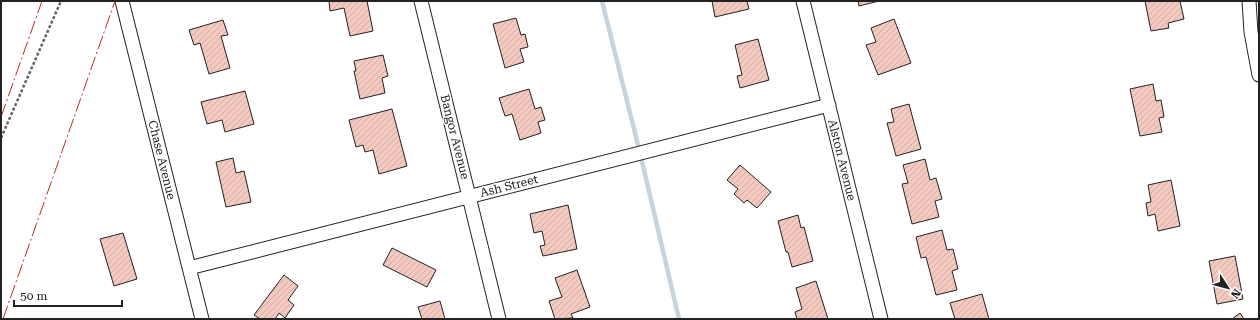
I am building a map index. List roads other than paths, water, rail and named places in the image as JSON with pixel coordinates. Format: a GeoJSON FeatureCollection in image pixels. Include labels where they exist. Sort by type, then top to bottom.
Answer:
{"type":"FeatureCollection","features":[{"type":"Feature","properties":{"kind":"street","name":"Chase Avenue"},"geometry":{"type":"LineString","coordinates":[[122,1],[202,319]]}},
{"type":"Feature","properties":{"kind":"street","name":"Bangor Avenue"},"geometry":{"type":"LineString","coordinates":[[421,1],[499,319]]}},
{"type":"Feature","properties":{"kind":"street","name":"Alston Avenue"},"geometry":{"type":"LineString","coordinates":[[803,1],[881,319]]}},
{"type":"Feature","properties":{"kind":"street"},"geometry":{"type":"LineString","coordinates":[[1249,1],[1251,32],[1259,75]]}},
{"type":"Feature","properties":{"kind":"street","name":"Ash Street"},"geometry":{"type":"LineString","coordinates":[[189,268],[829,105]]}},
{"type":"Feature","properties":{"kind":"waterway"},"geometry":{"type":"LineString","coordinates":[[602,1],[679,319]]}}]}
